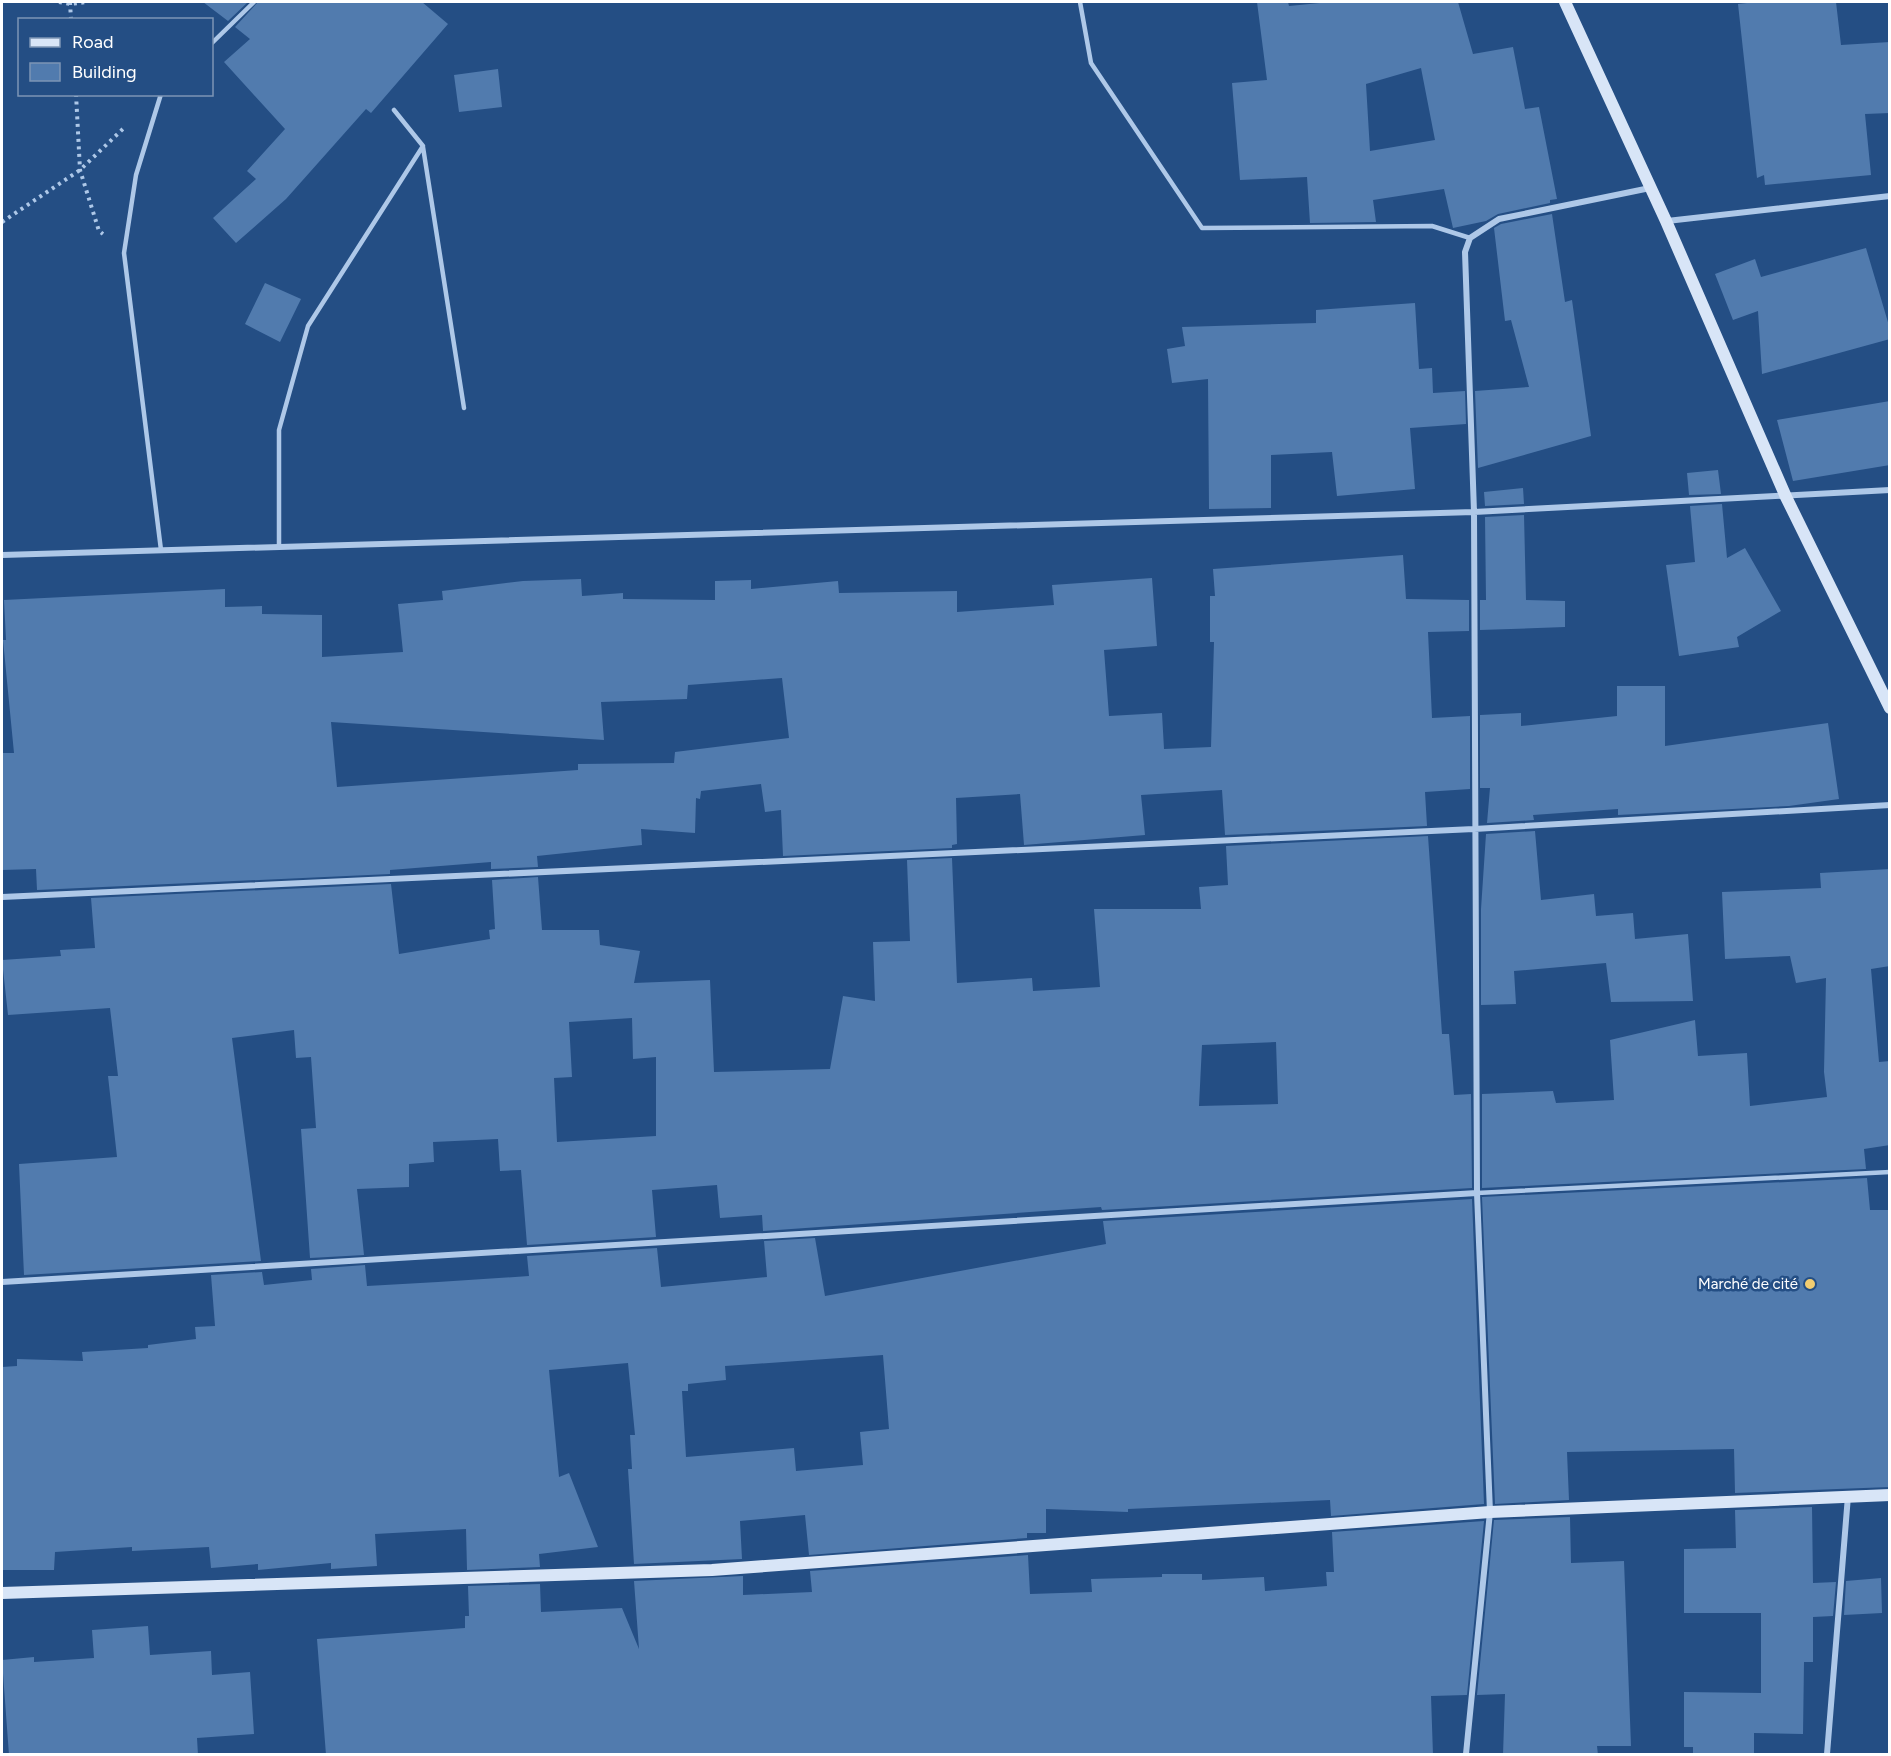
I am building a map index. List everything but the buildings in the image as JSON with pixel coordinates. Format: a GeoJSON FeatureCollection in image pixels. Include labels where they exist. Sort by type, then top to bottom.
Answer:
{"type":"FeatureCollection","features":[{"type":"Feature","properties":{"kind":"street"},"geometry":{"type":"LineString","coordinates":[[1565,2],[1666,221],[1786,497],[1890,708]]}},
{"type":"Feature","properties":{"kind":"street"},"geometry":{"type":"LineString","coordinates":[[1466,1755],[1490,1512],[1477,1193],[1474,512],[1465,252],[1470,238],[1499,219],[1650,188]]}},
{"type":"Feature","properties":{"kind":"street"},"geometry":{"type":"LineString","coordinates":[[1666,221],[1890,196]]}},
{"type":"Feature","properties":{"kind":"street"},"geometry":{"type":"LineString","coordinates":[[2,555],[1474,512],[1890,490]]}},
{"type":"Feature","properties":{"kind":"street"},"geometry":{"type":"LineString","coordinates":[[2,897],[1474,829],[1890,805]]}},
{"type":"Feature","properties":{"kind":"street"},"geometry":{"type":"LineString","coordinates":[[2,1282],[1477,1193]]}},
{"type":"Feature","properties":{"kind":"street"},"geometry":{"type":"LineString","coordinates":[[2,1593],[712,1570],[1490,1512],[1890,1495]]}},
{"type":"Feature","properties":{"kind":"street"},"geometry":{"type":"LineString","coordinates":[[1827,1755],[1848,1496]]}},
{"type":"Feature","properties":{"kind":"lane"},"geometry":{"type":"LineString","coordinates":[[213,42],[254,2]]}},
{"type":"Feature","properties":{"kind":"lane"},"geometry":{"type":"LineString","coordinates":[[1080,2],[1091,63],[1202,228],[1432,226],[1470,238]]}},
{"type":"Feature","properties":{"kind":"lane"},"geometry":{"type":"LineString","coordinates":[[160,96],[135,175],[124,253],[161,550]]}},
{"type":"Feature","properties":{"kind":"lane"},"geometry":{"type":"LineString","coordinates":[[394,110],[423,147],[464,408]]}},
{"type":"Feature","properties":{"kind":"lane"},"geometry":{"type":"LineString","coordinates":[[279,547],[279,430],[308,326],[423,147]]}},
{"type":"Feature","properties":{"kind":"lane"},"geometry":{"type":"LineString","coordinates":[[1477,1193],[1890,1172]]}},
{"type":"Feature","properties":{"kind":"path"},"geometry":{"type":"LineString","coordinates":[[59,2],[87,2]]}},
{"type":"Feature","properties":{"kind":"path"},"geometry":{"type":"LineString","coordinates":[[70,3],[71,18]]}},
{"type":"Feature","properties":{"kind":"path"},"geometry":{"type":"LineString","coordinates":[[76,96],[80,170],[99,231],[124,253]]}},
{"type":"Feature","properties":{"kind":"path"},"geometry":{"type":"LineString","coordinates":[[2,222],[80,170],[128,125]]}},
{"type":"Feature","properties":{"kind":"place","name":"Marché de cité"},"geometry":{"type":"Point","coordinates":[1810,1284]}}]}
